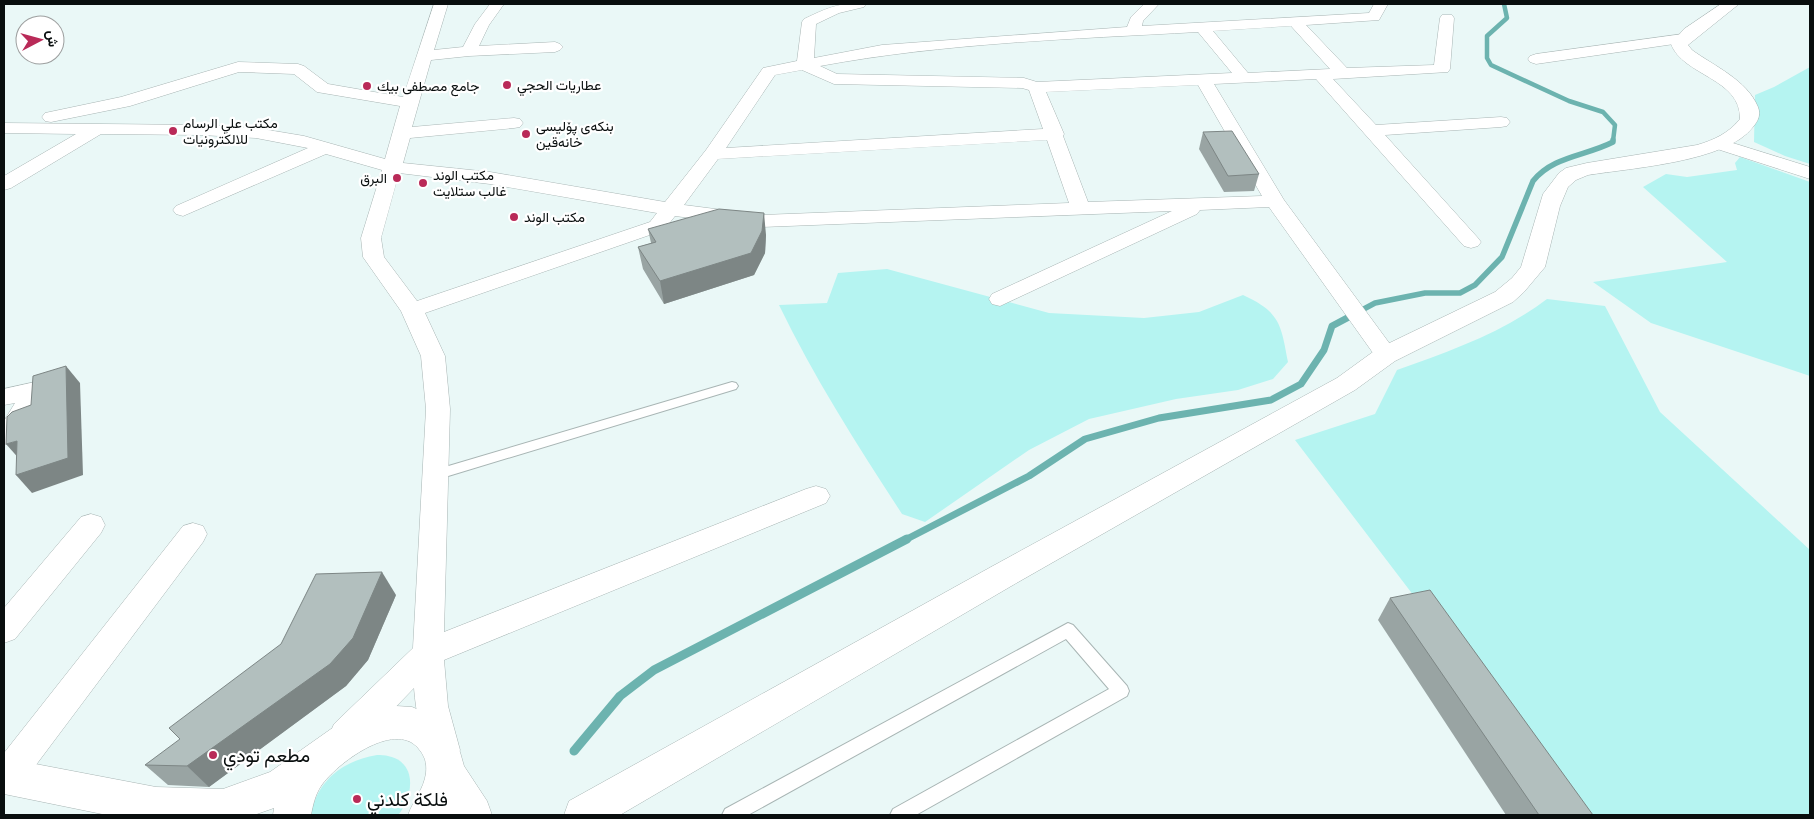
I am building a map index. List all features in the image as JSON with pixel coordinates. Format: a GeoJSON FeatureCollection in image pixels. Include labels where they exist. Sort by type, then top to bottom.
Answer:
{"type":"FeatureCollection","features":[{"type":"Feature","properties":{"kind":"street"},"geometry":{"type":"LineString","coordinates":[[427,815],[440,791],[444,762],[432,706],[428,653],[438,409],[433,356],[412,310],[374,257],[371,238],[402,133],[408,103],[441,4]]}},
{"type":"Feature","properties":{"kind":"street"},"geometry":{"type":"LineString","coordinates":[[469,51],[482,24],[497,4]]}},
{"type":"Feature","properties":{"kind":"street"},"geometry":{"type":"LineString","coordinates":[[805,65],[809,22],[832,7],[859,4]]}},
{"type":"Feature","properties":{"kind":"street"},"geometry":{"type":"LineString","coordinates":[[412,310],[657,226],[713,154],[769,71],[882,50],[1063,35],[1374,16],[1381,4]]}},
{"type":"Feature","properties":{"kind":"street"},"geometry":{"type":"LineString","coordinates":[[583,815],[1002,576],[1346,384],[1386,355],[1480,311],[1504,297],[1520,284],[1533,268],[1542,239],[1548,206],[1565,177],[1574,172],[1587,169],[1688,153],[1720,144],[1744,128],[1748,122],[1750,107],[1741,93],[1680,49],[1680,44],[1684,39],[1731,4]]}},
{"type":"Feature","properties":{"kind":"street"},"geometry":{"type":"LineString","coordinates":[[1132,32],[1136,20],[1156,5]]}},
{"type":"Feature","properties":{"kind":"street"},"geometry":{"type":"LineString","coordinates":[[805,65],[834,79],[1024,83],[1036,86],[1442,69],[1447,18]]}},
{"type":"Feature","properties":{"kind":"street"},"geometry":{"type":"LineString","coordinates":[[1295,22],[1342,73]]}},
{"type":"Feature","properties":{"kind":"street"},"geometry":{"type":"LineString","coordinates":[[1201,26],[1244,78]]}},
{"type":"Feature","properties":{"kind":"street"},"geometry":{"type":"LineString","coordinates":[[1536,59],[1684,39]]}},
{"type":"Feature","properties":{"kind":"street"},"geometry":{"type":"LineString","coordinates":[[424,56],[469,51],[555,47]]}},
{"type":"Feature","properties":{"kind":"street"},"geometry":{"type":"LineString","coordinates":[[4,122],[53,117],[124,102],[238,67],[298,69],[323,88],[408,103]]}},
{"type":"Feature","properties":{"kind":"street"},"geometry":{"type":"LineString","coordinates":[[1320,74],[1471,242]]}},
{"type":"Feature","properties":{"kind":"street"},"geometry":{"type":"LineString","coordinates":[[1203,79],[1275,201],[1386,355]]}},
{"type":"Feature","properties":{"kind":"street"},"geometry":{"type":"LineString","coordinates":[[1036,86],[1081,209]]}},
{"type":"Feature","properties":{"kind":"street"},"geometry":{"type":"LineString","coordinates":[[1370,130],[1501,122]]}},
{"type":"Feature","properties":{"kind":"street"},"geometry":{"type":"LineString","coordinates":[[402,133],[514,123]]}},
{"type":"Feature","properties":{"kind":"street"},"geometry":{"type":"LineString","coordinates":[[4,128],[99,128],[256,133],[281,136],[392,166],[523,183],[671,209],[762,221],[1275,201]]}},
{"type":"Feature","properties":{"kind":"street"},"geometry":{"type":"LineString","coordinates":[[4,184],[99,128]]}},
{"type":"Feature","properties":{"kind":"street"},"geometry":{"type":"LineString","coordinates":[[713,154],[1055,134]]}},
{"type":"Feature","properties":{"kind":"street"},"geometry":{"type":"LineString","coordinates":[[1720,144],[1810,173]]}},
{"type":"Feature","properties":{"kind":"street"},"geometry":{"type":"LineString","coordinates":[[183,210],[326,147]]}},
{"type":"Feature","properties":{"kind":"street"},"geometry":{"type":"LineString","coordinates":[[1000,299],[1200,205]]}},
{"type":"Feature","properties":{"kind":"street"},"geometry":{"type":"LineString","coordinates":[[4,397],[35,390],[12,429],[4,436]]}},
{"type":"Feature","properties":{"kind":"street"},"geometry":{"type":"LineString","coordinates":[[291,810],[304,780],[328,752],[428,653],[816,496]]}},
{"type":"Feature","properties":{"kind":"street"},"geometry":{"type":"LineString","coordinates":[[4,630],[91,525]]}},
{"type":"Feature","properties":{"kind":"street"},"geometry":{"type":"LineString","coordinates":[[193,534],[5,777],[156,806],[224,808],[282,786],[361,730],[375,726],[404,723],[422,728],[435,739],[444,762],[474,815]]}},
{"type":"Feature","properties":{"kind":"lane"},"geometry":{"type":"LineString","coordinates":[[435,475],[732,386]]}},
{"type":"Feature","properties":{"kind":"lane"},"geometry":{"type":"LineString","coordinates":[[731,815],[1068,630],[1122,691],[899,815]]}},
{"type":"Feature","properties":{"kind":"shaded area"},"geometry":{"type":"Polygon","coordinates":[[[1810,67],[1810,164],[1785,156],[1754,142],[1755,95],[1810,67]]]}},
{"type":"Feature","properties":{"kind":"shaded area"},"geometry":{"type":"Polygon","coordinates":[[[1740,157],[1810,182],[1810,376],[1651,323],[1593,282],[1727,262],[1643,187],[1666,174],[1687,177],[1737,170],[1735,163],[1740,157]]]}},
{"type":"Feature","properties":{"kind":"shaded area"},"geometry":{"type":"Polygon","coordinates":[[[887,269],[1049,313],[1144,318],[1199,312],[1243,295],[1265,307],[1277,321],[1288,362],[1273,379],[1238,390],[1176,399],[1089,419],[1029,450],[925,522],[902,514],[822,385],[779,305],[827,303],[838,273],[887,269]]]}},
{"type":"Feature","properties":{"kind":"shaded area"},"geometry":{"type":"Polygon","coordinates":[[[1547,299],[1605,306],[1660,412],[1810,550],[1810,815],[1581,815],[1295,440],[1375,414],[1397,370],[1475,340],[1512,322],[1547,299]]]}},
{"type":"Feature","properties":{"kind":"shaded area"},"geometry":{"type":"Polygon","coordinates":[[[377,755],[397,759],[405,766],[409,773],[410,788],[406,802],[398,815],[311,815],[314,803],[325,782],[343,767],[377,755]]]}},
{"type":"Feature","properties":{"kind":"building"},"geometry":{"type":"Polygon","coordinates":[[[1232,131],[1259,174],[1228,176],[1203,132],[1232,131]]]}},
{"type":"Feature","properties":{"kind":"building"},"geometry":{"type":"Polygon","coordinates":[[[719,209],[764,213],[762,231],[751,253],[660,281],[638,247],[656,242],[648,229],[719,209]]]}},
{"type":"Feature","properties":{"kind":"building"},"geometry":{"type":"Polygon","coordinates":[[[66,366],[68,458],[16,475],[17,441],[6,444],[7,417],[12,412],[31,405],[33,376],[66,366]]]}},
{"type":"Feature","properties":{"kind":"building"},"geometry":{"type":"Polygon","coordinates":[[[382,572],[353,638],[330,664],[187,766],[145,765],[180,739],[169,728],[281,644],[316,574],[382,572]]]}},
{"type":"Feature","properties":{"kind":"building"},"geometry":{"type":"Polygon","coordinates":[[[1430,590],[1593,815],[1539,815],[1390,598],[1430,590]]]}},
{"type":"Feature","properties":{"kind":"waterway"},"geometry":{"type":"LineString","coordinates":[[1504,4],[1507,18],[1487,36],[1487,58],[1491,65],[1569,101],[1603,112],[1615,125],[1613,141]]}},
{"type":"Feature","properties":{"kind":"waterway"},"geometry":{"type":"LineString","coordinates":[[1347,318],[1375,303],[1425,293],[1460,293],[1475,285],[1502,257],[1533,181],[1550,166],[1570,157],[1603,147],[1613,141]]}},
{"type":"Feature","properties":{"kind":"waterway"},"geometry":{"type":"LineString","coordinates":[[905,540],[1029,476],[1085,439],[1159,418],[1271,400],[1301,384],[1324,350],[1332,326],[1349,317]]}},
{"type":"Feature","properties":{"kind":"waterway"},"geometry":{"type":"LineString","coordinates":[[574,751],[620,696],[654,670],[907,539]]}},
{"type":"Feature","properties":{"kind":"place","name":"عطاريات الحجي"},"geometry":{"type":"Point","coordinates":[507,85]}},
{"type":"Feature","properties":{"kind":"place","name":"جامع مصطفى بيك"},"geometry":{"type":"Point","coordinates":[367,86]}},
{"type":"Feature","properties":{"kind":"place","name":"مكتب علي الرسام للالكترونيات"},"geometry":{"type":"Point","coordinates":[173,131]}},
{"type":"Feature","properties":{"kind":"place","name":"بنکەی پۆلیسی خانەقین"},"geometry":{"type":"Point","coordinates":[526,134]}},
{"type":"Feature","properties":{"kind":"place","name":"البرق"},"geometry":{"type":"Point","coordinates":[397,178]}},
{"type":"Feature","properties":{"kind":"place","name":"مكتب الوند غالب ستلايت"},"geometry":{"type":"Point","coordinates":[423,183]}},
{"type":"Feature","properties":{"kind":"place","name":"مكتب الوند"},"geometry":{"type":"Point","coordinates":[514,217]}},
{"type":"Feature","properties":{"kind":"place","name":"مطعم تودي"},"geometry":{"type":"Point","coordinates":[213,755]}},
{"type":"Feature","properties":{"kind":"place","name":"فلكة كلدني"},"geometry":{"type":"Point","coordinates":[357,799]}}]}
